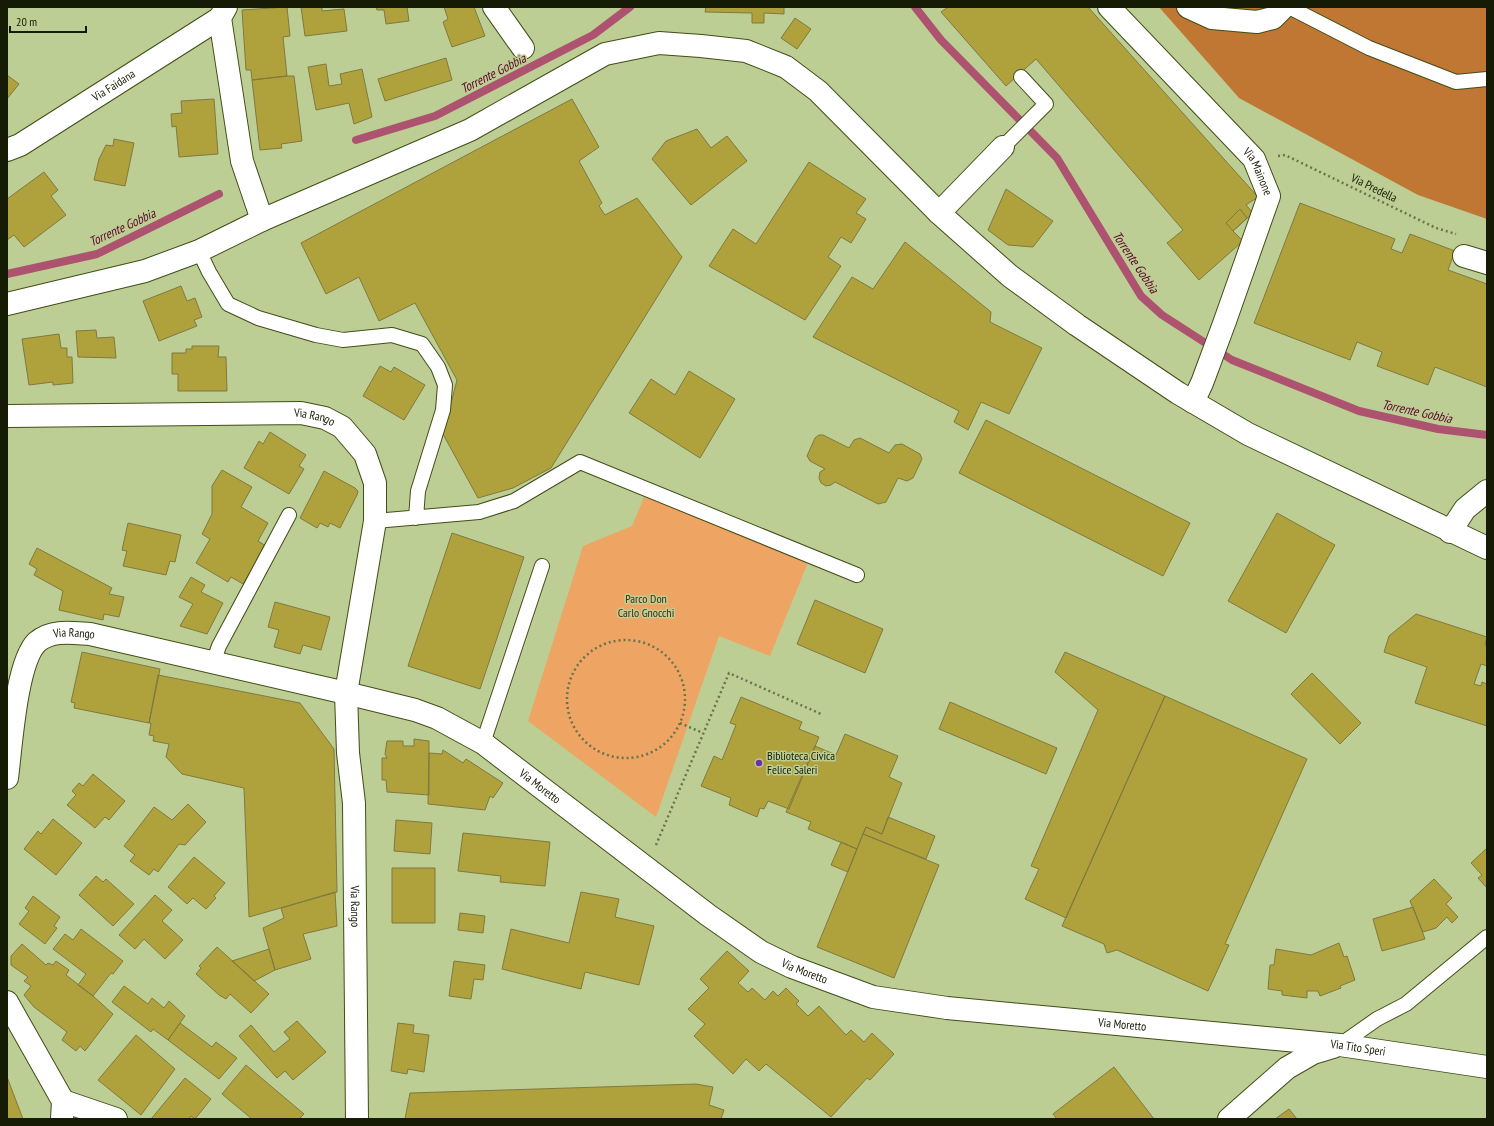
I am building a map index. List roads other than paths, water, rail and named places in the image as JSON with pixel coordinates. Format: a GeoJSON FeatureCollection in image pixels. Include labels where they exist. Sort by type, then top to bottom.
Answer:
{"type":"FeatureCollection","features":[{"type":"Feature","properties":{"kind":"street"},"geometry":{"type":"LineString","coordinates":[[494,7],[523,48]]}},
{"type":"Feature","properties":{"kind":"street","name":"Via Mainone"},"geometry":{"type":"LineString","coordinates":[[1109,7],[1254,159],[1269,196],[1198,393]]}},
{"type":"Feature","properties":{"kind":"street"},"geometry":{"type":"LineString","coordinates":[[1188,7],[1212,18],[1257,22],[1273,18],[1284,7]]}},
{"type":"Feature","properties":{"kind":"street","name":"Via Faidana"},"geometry":{"type":"LineString","coordinates":[[7,150],[20,145],[223,13],[242,161],[262,220]]}},
{"type":"Feature","properties":{"kind":"street"},"geometry":{"type":"LineString","coordinates":[[7,304],[145,271],[199,251],[262,220],[470,130],[605,54],[659,44],[701,46],[746,52],[786,67],[818,91],[939,213],[1010,276],[1078,325],[1198,393],[1248,434],[1450,532],[1487,548]]}},
{"type":"Feature","properties":{"kind":"street"},"geometry":{"type":"LineString","coordinates":[[939,213],[1002,147]]}},
{"type":"Feature","properties":{"kind":"street"},"geometry":{"type":"LineString","coordinates":[[1457,253],[1487,263]]}},
{"type":"Feature","properties":{"kind":"street","name":"Via Rango"},"geometry":{"type":"LineString","coordinates":[[7,416],[301,413],[325,418],[342,427],[365,454],[375,483],[375,521],[346,693],[348,753],[354,803],[357,1119]]}},
{"type":"Feature","properties":{"kind":"street"},"geometry":{"type":"LineString","coordinates":[[1450,532],[1465,509],[1487,491]]}},
{"type":"Feature","properties":{"kind":"street","name":"Via Rango"},"geometry":{"type":"LineString","coordinates":[[7,778],[19,692],[26,660],[38,642],[58,632],[90,634],[346,693]]}},
{"type":"Feature","properties":{"kind":"street","name":"Via Moretto"},"geometry":{"type":"LineString","coordinates":[[346,693],[415,710],[437,718],[483,743],[708,915],[761,952],[792,967],[873,997],[1016,1016],[1340,1045]]}},
{"type":"Feature","properties":{"kind":"street"},"geometry":{"type":"LineString","coordinates":[[7,1002],[62,1110],[116,1119]]}},
{"type":"Feature","properties":{"kind":"street","name":"Via Tito Speri"},"geometry":{"type":"LineString","coordinates":[[1229,1119],[1287,1068],[1313,1053],[1340,1045],[1487,1067]]}},
{"type":"Feature","properties":{"kind":"lane"},"geometry":{"type":"LineString","coordinates":[[1288,7],[1369,48],[1456,82],[1487,79]]}},
{"type":"Feature","properties":{"kind":"lane"},"geometry":{"type":"LineString","coordinates":[[1002,147],[1046,104],[1021,77]]}},
{"type":"Feature","properties":{"kind":"lane"},"geometry":{"type":"LineString","coordinates":[[199,251],[209,272],[228,304],[258,318],[316,335],[343,340],[392,335],[422,344],[438,367],[445,385],[443,410],[418,491],[416,518]]}},
{"type":"Feature","properties":{"kind":"lane"},"geometry":{"type":"LineString","coordinates":[[375,521],[479,512],[514,501],[580,462],[857,574]]}},
{"type":"Feature","properties":{"kind":"lane"},"geometry":{"type":"LineString","coordinates":[[214,663],[220,646],[290,515]]}},
{"type":"Feature","properties":{"kind":"lane"},"geometry":{"type":"LineString","coordinates":[[483,743],[542,566]]}},
{"type":"Feature","properties":{"kind":"lane"},"geometry":{"type":"LineString","coordinates":[[1340,1045],[1377,1019],[1406,1004],[1487,937]]}},
{"type":"Feature","properties":{"kind":"waterway","name":"Torrente Gobbia"},"geometry":{"type":"LineString","coordinates":[[356,140],[435,116],[593,35],[630,7]]}},
{"type":"Feature","properties":{"kind":"waterway","name":"Torrente Gobbia"},"geometry":{"type":"LineString","coordinates":[[915,7],[941,40],[1057,158],[1141,296],[1162,315],[1232,360],[1359,411],[1438,429],[1487,435]]}},
{"type":"Feature","properties":{"kind":"waterway","name":"Torrente Gobbia"},"geometry":{"type":"LineString","coordinates":[[7,274],[97,254],[219,194]]}},
{"type":"Feature","properties":{"kind":"place","name":"Biblioteca Civica Felice Saleri"},"geometry":{"type":"Point","coordinates":[759,763]}},
{"type":"Feature","properties":{"kind":"park label","name":"Parco Don Carlo Gnocchi"},"geometry":{"type":"Point","coordinates":[646,606]}}]}
